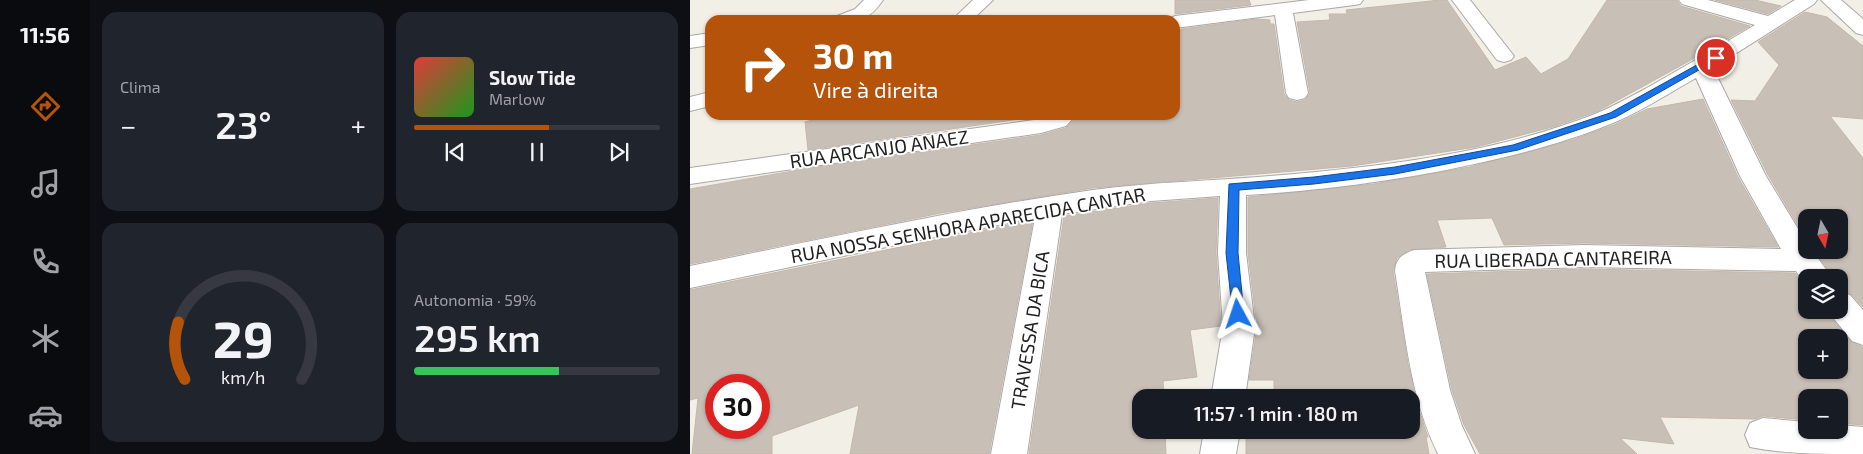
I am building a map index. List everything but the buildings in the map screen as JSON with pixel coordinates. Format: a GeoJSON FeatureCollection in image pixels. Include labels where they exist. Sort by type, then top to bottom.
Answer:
{"type":"FeatureCollection","features":[{"type":"Feature","properties":{"kind":"street"},"geometry":{"type":"LineString","coordinates":[[857,15],[862,13],[874,0]]}},
{"type":"Feature","properties":{"kind":"street"},"geometry":{"type":"LineString","coordinates":[[968,15],[984,0]]}},
{"type":"Feature","properties":{"kind":"street"},"geometry":{"type":"LineString","coordinates":[[1180,21],[1354,0]]}},
{"type":"Feature","properties":{"kind":"street"},"geometry":{"type":"LineString","coordinates":[[1461,0],[1504,56]]}},
{"type":"Feature","properties":{"kind":"street"},"geometry":{"type":"LineString","coordinates":[[1688,0],[1770,23]]}},
{"type":"Feature","properties":{"kind":"street","name":"RUA NOSSA SENHORA APARECIDA CANTAR"},"geometry":{"type":"LineString","coordinates":[[690,277],[1050,206],[1153,192],[1314,181],[1395,171],[1514,148],[1613,115],[1702,67],[1808,0]]}},
{"type":"Feature","properties":{"kind":"street"},"geometry":{"type":"LineString","coordinates":[[1830,0],[1863,29]]}},
{"type":"Feature","properties":{"kind":"street"},"geometry":{"type":"LineString","coordinates":[[1283,8],[1296,93]]}},
{"type":"Feature","properties":{"kind":"street"},"geometry":{"type":"LineString","coordinates":[[690,42],[705,40]]}},
{"type":"Feature","properties":{"kind":"street"},"geometry":{"type":"LineString","coordinates":[[1702,67],[1750,170],[1788,239],[1810,269]]}},
{"type":"Feature","properties":{"kind":"street"},"geometry":{"type":"LineString","coordinates":[[690,104],[705,100]]}},
{"type":"Feature","properties":{"kind":"street","name":"RUA ARCANJO ANAEZ"},"geometry":{"type":"LineString","coordinates":[[690,176],[1041,126],[1054,124],[1061,120]]}},
{"type":"Feature","properties":{"kind":"street"},"geometry":{"type":"LineString","coordinates":[[1229,389],[1239,327],[1232,253],[1233,187]]}},
{"type":"Feature","properties":{"kind":"street","name":"TRAVESSA DA BICA"},"geometry":{"type":"LineString","coordinates":[[1009,454],[1050,206]]}},
{"type":"Feature","properties":{"kind":"street","name":"RUA LIBERADA CANTAREIRA"},"geometry":{"type":"LineString","coordinates":[[1457,454],[1443,424],[1430,376],[1410,271],[1410,265],[1414,261],[1584,256],[1810,269]]}},
{"type":"Feature","properties":{"kind":"street"},"geometry":{"type":"LineString","coordinates":[[1848,314],[1863,332]]}},
{"type":"Feature","properties":{"kind":"street"},"geometry":{"type":"LineString","coordinates":[[1764,435],[1863,445]]}},
{"type":"Feature","properties":{"kind":"street"},"geometry":{"type":"LineString","coordinates":[[1218,454],[1220,439]]}},
{"type":"Feature","properties":{"kind":"route"},"geometry":{"type":"LineString","coordinates":[[1238,314],[1232,253],[1233,187],[1314,181],[1395,171],[1514,148],[1613,115],[1716,58]]}}]}
